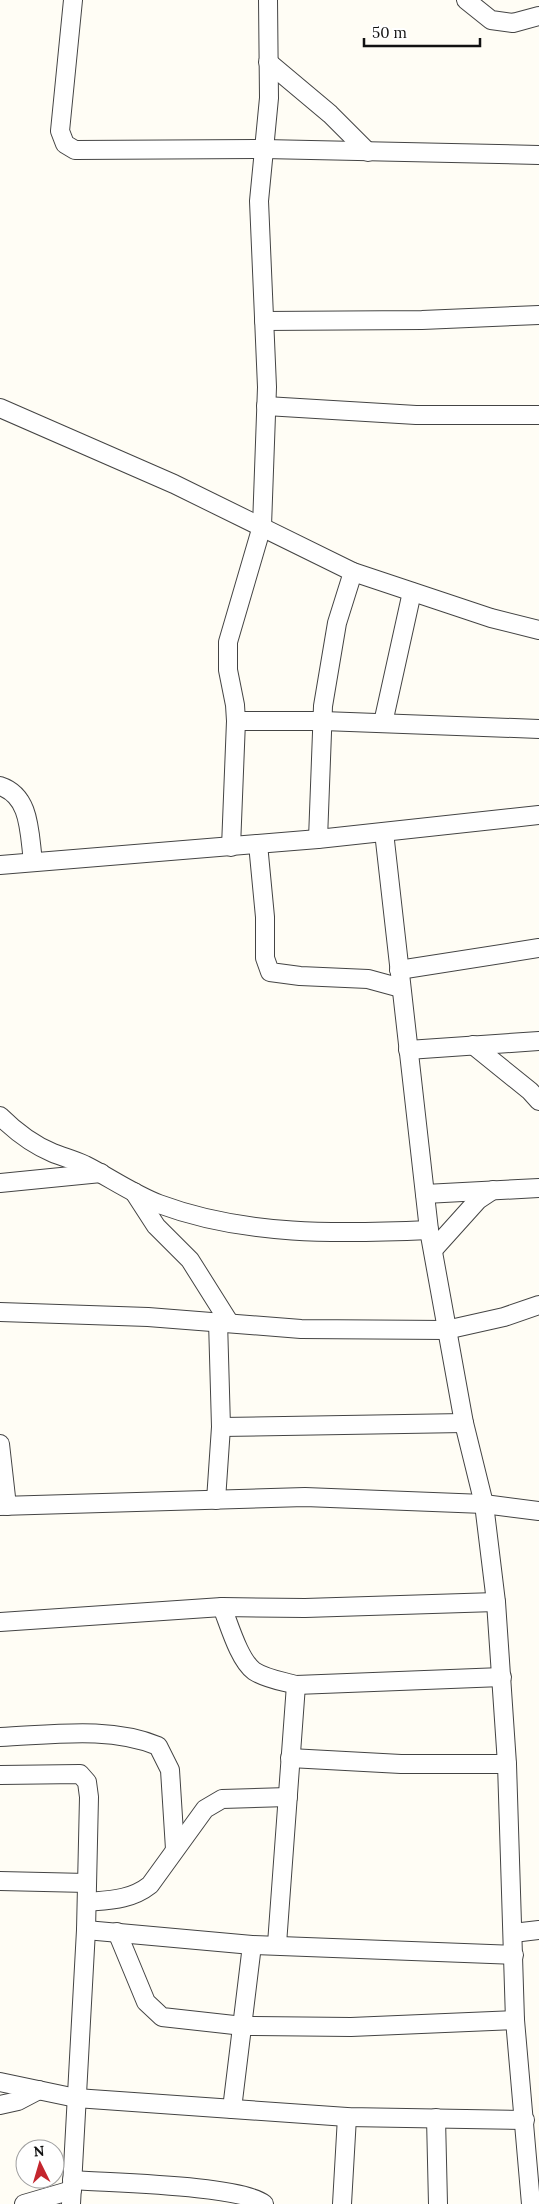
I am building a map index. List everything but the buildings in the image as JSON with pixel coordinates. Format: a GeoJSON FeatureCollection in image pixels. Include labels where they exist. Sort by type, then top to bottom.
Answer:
{"type":"FeatureCollection","features":[{"type":"Feature","properties":{"kind":"street"},"geometry":{"type":"LineString","coordinates":[[73,0],[60,131],[66,144],[75,150],[264,149],[539,155]]}},
{"type":"Feature","properties":{"kind":"street"},"geometry":{"type":"LineString","coordinates":[[231,846],[236,722],[235,705],[228,670],[228,642],[262,526],[266,406],[258,201],[269,98],[268,0]]}},
{"type":"Feature","properties":{"kind":"street"},"geometry":{"type":"LineString","coordinates":[[466,0],[491,20],[513,23],[539,16]]}},
{"type":"Feature","properties":{"kind":"street"},"geometry":{"type":"LineString","coordinates":[[268,62],[330,114],[368,152]]}},
{"type":"Feature","properties":{"kind":"street"},"geometry":{"type":"LineString","coordinates":[[264,321],[422,320],[539,315]]}},
{"type":"Feature","properties":{"kind":"street"},"geometry":{"type":"LineString","coordinates":[[266,406],[416,415],[539,415]]}},
{"type":"Feature","properties":{"kind":"street"},"geometry":{"type":"LineString","coordinates":[[0,408],[174,484],[353,572],[491,618],[539,630]]}},
{"type":"Feature","properties":{"kind":"street"},"geometry":{"type":"LineString","coordinates":[[318,839],[323,720],[336,623],[353,572]]}},
{"type":"Feature","properties":{"kind":"street"},"geometry":{"type":"LineString","coordinates":[[383,723],[412,592]]}},
{"type":"Feature","properties":{"kind":"street"},"geometry":{"type":"LineString","coordinates":[[236,722],[323,720],[539,729]]}},
{"type":"Feature","properties":{"kind":"street"},"geometry":{"type":"LineString","coordinates":[[0,786],[19,797],[25,809],[33,861]]}},
{"type":"Feature","properties":{"kind":"street"},"geometry":{"type":"LineString","coordinates":[[0,865],[318,839],[539,816]]}},
{"type":"Feature","properties":{"kind":"street"},"geometry":{"type":"LineString","coordinates":[[384,832],[429,1230],[464,1423],[484,1504],[496,1602],[507,1764],[515,2020],[531,2204]]}},
{"type":"Feature","properties":{"kind":"street"},"geometry":{"type":"LineString","coordinates":[[258,844],[266,917],[265,958],[270,972],[300,976],[368,979],[401,988]]}},
{"type":"Feature","properties":{"kind":"street"},"geometry":{"type":"LineString","coordinates":[[399,970],[539,948]]}},
{"type":"Feature","properties":{"kind":"street"},"geometry":{"type":"LineString","coordinates":[[408,1050],[539,1041]]}},
{"type":"Feature","properties":{"kind":"street"},"geometry":{"type":"LineString","coordinates":[[473,1045],[530,1090],[539,1101]]}},
{"type":"Feature","properties":{"kind":"street"},"geometry":{"type":"LineString","coordinates":[[0,1116],[16,1131],[52,1152],[78,1161],[158,1203],[237,1224],[294,1231],[346,1234],[429,1230]]}},
{"type":"Feature","properties":{"kind":"street"},"geometry":{"type":"LineString","coordinates":[[0,1183],[100,1173]]}},
{"type":"Feature","properties":{"kind":"street"},"geometry":{"type":"LineString","coordinates":[[425,1194],[539,1188]]}},
{"type":"Feature","properties":{"kind":"street"},"geometry":{"type":"LineString","coordinates":[[432,1250],[478,1200],[494,1190]]}},
{"type":"Feature","properties":{"kind":"street"},"geometry":{"type":"LineString","coordinates":[[133,1191],[156,1226],[190,1260],[223,1322],[221,1427],[216,1500]]}},
{"type":"Feature","properties":{"kind":"street"},"geometry":{"type":"LineString","coordinates":[[0,1312],[223,1322],[300,1329],[446,1330],[504,1318],[539,1305]]}},
{"type":"Feature","properties":{"kind":"street"},"geometry":{"type":"LineString","coordinates":[[504,1318],[539,1319]]}},
{"type":"Feature","properties":{"kind":"street"},"geometry":{"type":"LineString","coordinates":[[221,1427],[464,1423]]}},
{"type":"Feature","properties":{"kind":"street"},"geometry":{"type":"LineString","coordinates":[[0,1444],[4,1506],[306,1497],[484,1504],[539,1511]]}},
{"type":"Feature","properties":{"kind":"street"},"geometry":{"type":"LineString","coordinates":[[0,1622],[222,1607],[305,1608],[496,1602]]}},
{"type":"Feature","properties":{"kind":"street"},"geometry":{"type":"LineString","coordinates":[[222,1607],[242,1654],[253,1670],[271,1678],[296,1684],[502,1677]]}},
{"type":"Feature","properties":{"kind":"street"},"geometry":{"type":"LineString","coordinates":[[277,1944],[296,1684]]}},
{"type":"Feature","properties":{"kind":"street"},"geometry":{"type":"LineString","coordinates":[[0,1737],[111,1733],[141,1739],[158,1746],[170,1770],[175,1849]]}},
{"type":"Feature","properties":{"kind":"street"},"geometry":{"type":"LineString","coordinates":[[290,1758],[401,1764],[507,1764]]}},
{"type":"Feature","properties":{"kind":"street"},"geometry":{"type":"LineString","coordinates":[[0,1775],[80,1774],[87,1782],[89,1797],[86,1930],[72,2191]]}},
{"type":"Feature","properties":{"kind":"street"},"geometry":{"type":"LineString","coordinates":[[87,1902],[126,1898],[140,1893],[150,1886],[205,1809],[222,1799],[288,1797]]}},
{"type":"Feature","properties":{"kind":"street"},"geometry":{"type":"LineString","coordinates":[[0,1881],[87,1883]]}},
{"type":"Feature","properties":{"kind":"street"},"geometry":{"type":"LineString","coordinates":[[86,1930],[252,1945],[277,1944],[514,1955]]}},
{"type":"Feature","properties":{"kind":"street"},"geometry":{"type":"LineString","coordinates":[[513,1933],[539,1930]]}},
{"type":"Feature","properties":{"kind":"street"},"geometry":{"type":"LineString","coordinates":[[117,1932],[146,2002],[162,2017],[243,2026],[351,2027],[515,2020]]}},
{"type":"Feature","properties":{"kind":"street"},"geometry":{"type":"LineString","coordinates":[[232,2108],[252,1945]]}},
{"type":"Feature","properties":{"kind":"street"},"geometry":{"type":"LineString","coordinates":[[0,2082],[76,2098],[347,2116],[525,2120]]}},
{"type":"Feature","properties":{"kind":"street"},"geometry":{"type":"LineString","coordinates":[[0,2105],[18,2101],[40,2090]]}},
{"type":"Feature","properties":{"kind":"street"},"geometry":{"type":"LineString","coordinates":[[342,2204],[347,2116]]}},
{"type":"Feature","properties":{"kind":"street"},"geometry":{"type":"LineString","coordinates":[[436,2118],[438,2204]]}},
{"type":"Feature","properties":{"kind":"street"},"geometry":{"type":"LineString","coordinates":[[24,2204],[72,2191],[213,2190],[258,2198],[264,2204]]}}]}
